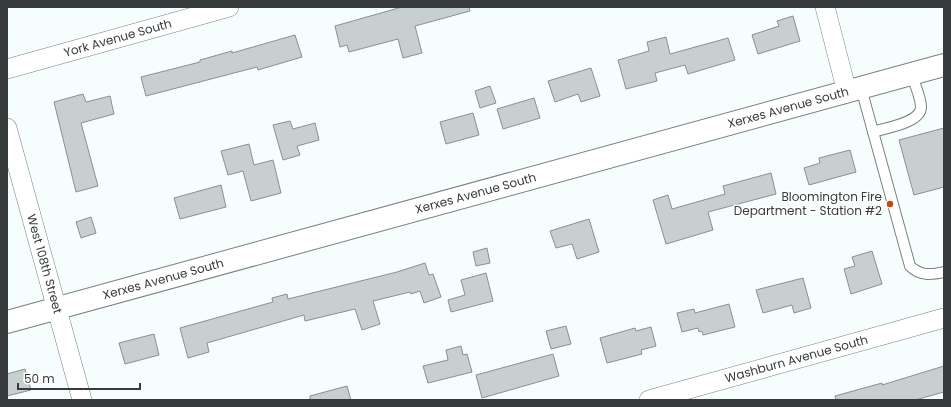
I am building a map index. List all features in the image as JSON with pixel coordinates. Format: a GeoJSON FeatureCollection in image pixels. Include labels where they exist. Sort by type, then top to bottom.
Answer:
{"type":"FeatureCollection","features":[{"type":"Feature","properties":{"kind":"street","name":"York Avenue South"},"geometry":{"type":"LineString","coordinates":[[7,69],[229,7]]}},
{"type":"Feature","properties":{"kind":"street"},"geometry":{"type":"LineString","coordinates":[[825,7],[854,90]]}},
{"type":"Feature","properties":{"kind":"street","name":"Xerxes Avenue South"},"geometry":{"type":"LineString","coordinates":[[7,322],[944,65]]}},
{"type":"Feature","properties":{"kind":"street","name":"West 108th Street"},"geometry":{"type":"LineString","coordinates":[[7,128],[82,400]]}},
{"type":"Feature","properties":{"kind":"street","name":"Washburn Avenue South"},"geometry":{"type":"LineString","coordinates":[[649,400],[944,318]]}},
{"type":"Feature","properties":{"kind":"lane"},"geometry":{"type":"LineString","coordinates":[[873,132],[912,121],[919,114],[921,108],[912,74]]}},
{"type":"Feature","properties":{"kind":"lane"},"geometry":{"type":"LineString","coordinates":[[854,90],[873,132],[910,266],[916,272],[931,275],[944,272]]}},
{"type":"Feature","properties":{"kind":"building"},"geometry":{"type":"Polygon","coordinates":[[[402,7],[469,7],[470,11],[415,26],[422,53],[403,58],[398,39],[349,52],[347,45],[340,47],[335,26],[402,7]]]}},
{"type":"Feature","properties":{"kind":"building"},"geometry":{"type":"Polygon","coordinates":[[[793,16],[800,41],[758,54],[752,35],[779,26],[777,21],[793,16]]]}},
{"type":"Feature","properties":{"kind":"building"},"geometry":{"type":"Polygon","coordinates":[[[295,35],[302,57],[258,70],[257,67],[146,96],[141,77],[295,35]]]}},
{"type":"Feature","properties":{"kind":"building"},"geometry":{"type":"Polygon","coordinates":[[[666,37],[670,54],[728,38],[735,60],[688,74],[685,65],[655,73],[657,81],[626,89],[618,60],[649,51],[647,42],[666,37]]]}},
{"type":"Feature","properties":{"kind":"building"},"geometry":{"type":"Polygon","coordinates":[[[591,68],[600,96],[581,102],[578,94],[555,102],[548,81],[591,68]]]}},
{"type":"Feature","properties":{"kind":"building"},"geometry":{"type":"Polygon","coordinates":[[[490,86],[496,103],[480,108],[475,91],[490,86]]]}},
{"type":"Feature","properties":{"kind":"building"},"geometry":{"type":"Polygon","coordinates":[[[83,94],[86,102],[110,96],[114,114],[81,123],[98,186],[76,192],[54,102],[83,94]]]}},
{"type":"Feature","properties":{"kind":"building"},"geometry":{"type":"Polygon","coordinates":[[[534,98],[540,118],[503,129],[497,109],[534,98]]]}},
{"type":"Feature","properties":{"kind":"building"},"geometry":{"type":"Polygon","coordinates":[[[473,113],[479,135],[446,144],[440,122],[473,113]]]}},
{"type":"Feature","properties":{"kind":"building"},"geometry":{"type":"Polygon","coordinates":[[[290,121],[293,129],[315,123],[319,140],[297,146],[300,155],[283,160],[273,125],[290,121]]]}},
{"type":"Feature","properties":{"kind":"building"},"geometry":{"type":"Polygon","coordinates":[[[944,128],[944,187],[914,195],[899,140],[944,128]]]}},
{"type":"Feature","properties":{"kind":"building"},"geometry":{"type":"Polygon","coordinates":[[[249,144],[254,165],[273,160],[281,193],[251,201],[243,171],[228,175],[221,151],[249,144]]]}},
{"type":"Feature","properties":{"kind":"building"},"geometry":{"type":"Polygon","coordinates":[[[850,150],[856,172],[809,185],[804,168],[820,163],[819,158],[850,150]]]}},
{"type":"Feature","properties":{"kind":"building"},"geometry":{"type":"Polygon","coordinates":[[[771,173],[776,194],[708,212],[713,230],[666,244],[653,200],[668,195],[672,209],[725,194],[723,186],[771,173]]]}},
{"type":"Feature","properties":{"kind":"building"},"geometry":{"type":"Polygon","coordinates":[[[221,185],[226,207],[180,219],[174,198],[221,185]]]}},
{"type":"Feature","properties":{"kind":"building"},"geometry":{"type":"Polygon","coordinates":[[[91,217],[96,233],[81,238],[76,222],[91,217]]]}},
{"type":"Feature","properties":{"kind":"building"},"geometry":{"type":"Polygon","coordinates":[[[589,219],[599,252],[577,259],[572,244],[556,248],[550,231],[589,219]]]}},
{"type":"Feature","properties":{"kind":"building"},"geometry":{"type":"Polygon","coordinates":[[[487,248],[490,263],[476,266],[473,252],[487,248]]]}},
{"type":"Feature","properties":{"kind":"building"},"geometry":{"type":"Polygon","coordinates":[[[872,251],[882,284],[851,294],[844,269],[855,266],[852,257],[872,251]]]}},
{"type":"Feature","properties":{"kind":"building"},"geometry":{"type":"Polygon","coordinates":[[[425,263],[429,275],[433,274],[441,297],[424,303],[420,291],[373,301],[380,324],[362,330],[355,309],[305,321],[304,315],[207,343],[209,352],[188,358],[180,328],[273,302],[272,298],[287,294],[288,299],[397,272],[425,263]]]}},
{"type":"Feature","properties":{"kind":"building"},"geometry":{"type":"Polygon","coordinates":[[[486,273],[493,301],[451,312],[448,300],[465,295],[461,280],[486,273]]]}},
{"type":"Feature","properties":{"kind":"building"},"geometry":{"type":"Polygon","coordinates":[[[803,278],[811,308],[794,313],[792,305],[763,313],[756,290],[803,278]]]}},
{"type":"Feature","properties":{"kind":"building"},"geometry":{"type":"Polygon","coordinates":[[[729,304],[735,327],[703,335],[702,331],[699,332],[698,328],[682,332],[677,313],[694,309],[695,313],[729,304]]]}},
{"type":"Feature","properties":{"kind":"building"},"geometry":{"type":"Polygon","coordinates":[[[566,326],[571,344],[551,349],[546,331],[566,326]]]}},
{"type":"Feature","properties":{"kind":"building"},"geometry":{"type":"Polygon","coordinates":[[[651,327],[656,346],[641,350],[642,354],[607,363],[600,338],[635,328],[636,331],[651,327]]]}},
{"type":"Feature","properties":{"kind":"building"},"geometry":{"type":"Polygon","coordinates":[[[154,334],[159,355],[125,364],[119,343],[154,334]]]}},
{"type":"Feature","properties":{"kind":"building"},"geometry":{"type":"Polygon","coordinates":[[[461,346],[463,355],[467,354],[472,372],[428,383],[423,366],[448,360],[446,350],[461,346]]]}},
{"type":"Feature","properties":{"kind":"building"},"geometry":{"type":"Polygon","coordinates":[[[553,354],[559,376],[482,398],[476,375],[553,354]]]}},
{"type":"Feature","properties":{"kind":"building"},"geometry":{"type":"Polygon","coordinates":[[[944,366],[944,392],[915,400],[836,400],[835,396],[882,383],[882,385],[944,366]]]}},
{"type":"Feature","properties":{"kind":"building"},"geometry":{"type":"Polygon","coordinates":[[[25,369],[31,390],[7,396],[7,374],[25,369]]]}},
{"type":"Feature","properties":{"kind":"building"},"geometry":{"type":"Polygon","coordinates":[[[347,386],[351,400],[310,400],[310,396],[347,386]]]}},
{"type":"Feature","properties":{"kind":"place","name":"Bloomington Fire Department - Station #2"},"geometry":{"type":"Point","coordinates":[890,204]}}]}
